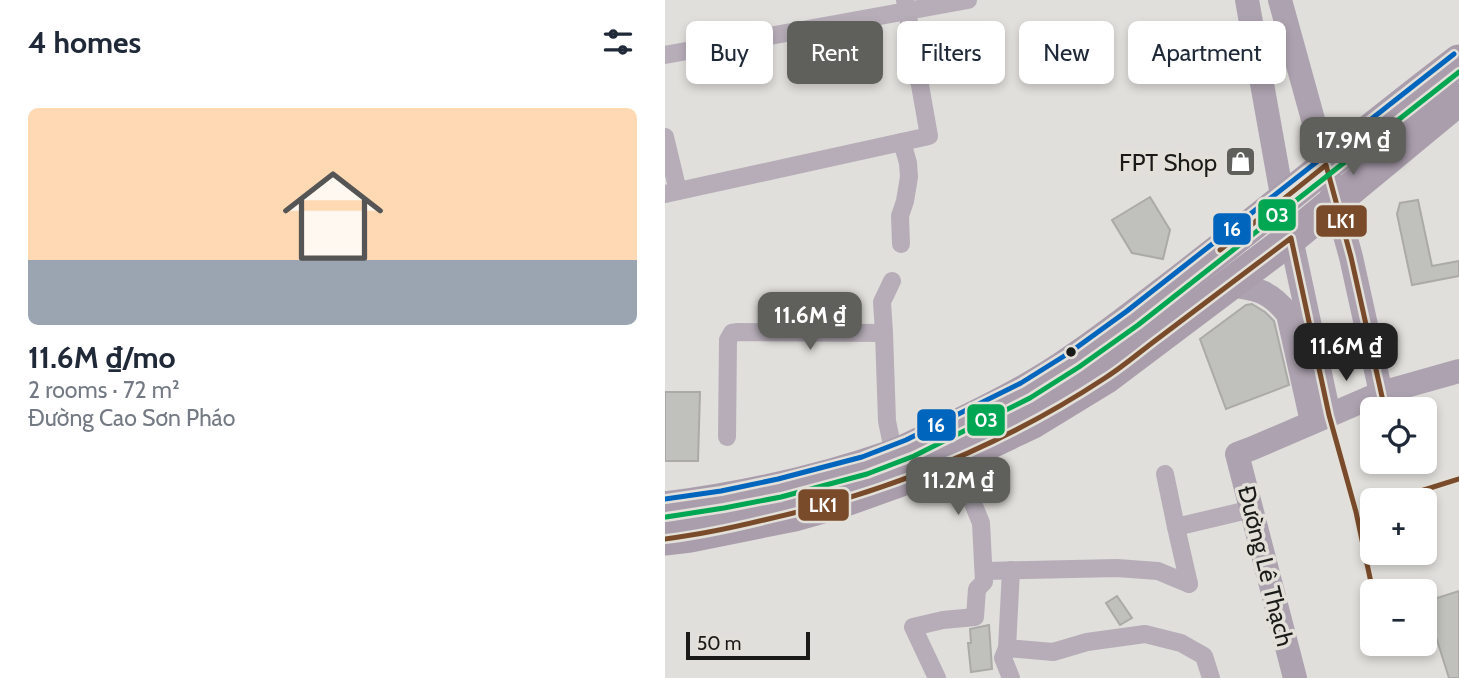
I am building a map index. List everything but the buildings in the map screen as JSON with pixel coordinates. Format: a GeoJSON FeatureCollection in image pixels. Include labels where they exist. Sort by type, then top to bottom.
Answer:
{"type":"FeatureCollection","features":[{"type":"Feature","properties":{"kind":"highway"},"geometry":{"type":"LineString","coordinates":[[676,522],[894,455],[1014,397],[1073,361],[1283,201],[1459,61]]}},
{"type":"Feature","properties":{"kind":"highway"},"geometry":{"type":"LineString","coordinates":[[676,522],[794,515],[893,483],[1033,422],[1105,378],[1291,238],[1459,99]]}},
{"type":"Feature","properties":{"kind":"street"},"geometry":{"type":"LineString","coordinates":[[665,55],[906,6],[968,0]]}},
{"type":"Feature","properties":{"kind":"street"},"geometry":{"type":"LineString","coordinates":[[1247,0],[1321,418]]}},
{"type":"Feature","properties":{"kind":"street"},"geometry":{"type":"LineString","coordinates":[[1280,0],[1351,257],[1381,393]]}},
{"type":"Feature","properties":{"kind":"street"},"geometry":{"type":"LineString","coordinates":[[665,137],[672,193],[929,136],[906,6]]}},
{"type":"Feature","properties":{"kind":"street"},"geometry":{"type":"LineString","coordinates":[[901,244],[900,216],[909,177],[902,142]]}},
{"type":"Feature","properties":{"kind":"street"},"geometry":{"type":"LineString","coordinates":[[892,281],[882,302],[887,421],[894,455]]}},
{"type":"Feature","properties":{"kind":"street"},"geometry":{"type":"LineString","coordinates":[[1228,285],[1254,288],[1266,293],[1289,314],[1321,418]]}},
{"type":"Feature","properties":{"kind":"street"},"geometry":{"type":"LineString","coordinates":[[727,437],[728,340],[732,333],[884,333]]}},
{"type":"Feature","properties":{"kind":"street"},"geometry":{"type":"LineString","coordinates":[[1321,418],[1381,393],[1459,371]]}},
{"type":"Feature","properties":{"kind":"street","name":"Đường Lê Thạch"},"geometry":{"type":"LineString","coordinates":[[1295,678],[1237,454],[1321,418]]}},
{"type":"Feature","properties":{"kind":"street"},"geometry":{"type":"LineString","coordinates":[[937,678],[913,627],[943,620],[975,617],[977,589],[984,582],[981,523],[955,458]]}},
{"type":"Feature","properties":{"kind":"street"},"geometry":{"type":"LineString","coordinates":[[984,571],[1104,568],[1158,571],[1189,584],[1165,474]]}},
{"type":"Feature","properties":{"kind":"street"},"geometry":{"type":"LineString","coordinates":[[1176,527],[1252,509]]}},
{"type":"Feature","properties":{"kind":"street"},"geometry":{"type":"LineString","coordinates":[[1011,570],[1007,648],[1003,658],[1011,678]]}},
{"type":"Feature","properties":{"kind":"street"},"geometry":{"type":"LineString","coordinates":[[1007,648],[1053,652],[1087,642],[1146,634],[1181,643],[1204,656],[1211,678]]}},
{"type":"Feature","properties":{"kind":"transit line","name":"16"},"geometry":{"type":"LineString","coordinates":[[665,499],[778,479],[862,457],[906,440],[1021,383],[1069,353],[1127,311],[1454,54]]}},
{"type":"Feature","properties":{"kind":"transit line","name":"03"},"geometry":{"type":"LineString","coordinates":[[666,517],[781,497],[867,474],[914,456],[1030,398],[1138,325],[1459,72]]}},
{"type":"Feature","properties":{"kind":"transit line","name":"LK1"},"geometry":{"type":"LineString","coordinates":[[1220,250],[1326,165],[1351,257],[1382,397]]}},
{"type":"Feature","properties":{"kind":"transit line","name":"LK1"},"geometry":{"type":"LineString","coordinates":[[665,539],[739,526],[854,496],[941,465],[983,446],[1065,403],[1112,373],[1291,238],[1329,415],[1356,512],[1370,579]]}},
{"type":"Feature","properties":{"kind":"transit line","name":"LK1"},"geometry":{"type":"LineString","coordinates":[[1430,488],[1459,479]]}},
{"type":"Feature","properties":{"kind":"place","name":"FPT Shop"},"geometry":{"type":"Point","coordinates":[1240,162]}}]}
